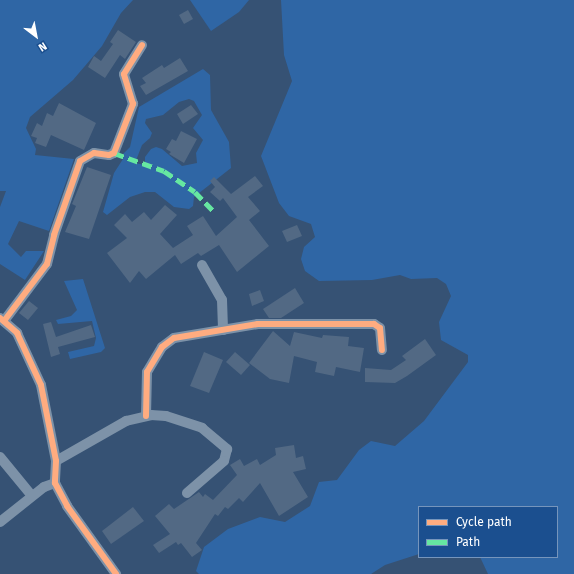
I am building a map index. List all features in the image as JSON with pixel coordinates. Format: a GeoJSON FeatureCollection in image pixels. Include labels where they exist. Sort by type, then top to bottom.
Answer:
{"type":"FeatureCollection","features":[{"type":"Feature","properties":{"kind":"street"},"geometry":{"type":"LineString","coordinates":[[118,573],[67,506],[55,483],[56,461],[42,386],[23,343],[2,320],[47,264],[54,235],[80,161],[94,153],[108,155],[114,153],[133,104],[124,74],[142,45]]}},
{"type":"Feature","properties":{"kind":"street"},"geometry":{"type":"LineString","coordinates":[[202,265],[222,300],[223,330]]}},
{"type":"Feature","properties":{"kind":"street"},"geometry":{"type":"LineString","coordinates":[[146,416],[145,378],[151,363],[162,347],[178,337],[276,323],[316,326],[374,324],[380,328],[382,350]]}},
{"type":"Feature","properties":{"kind":"street"},"geometry":{"type":"LineString","coordinates":[[56,461],[126,421],[146,416],[166,416],[202,428],[227,449],[224,461],[187,493]]}},
{"type":"Feature","properties":{"kind":"street"},"geometry":{"type":"LineString","coordinates":[[0,457],[32,496]]}},
{"type":"Feature","properties":{"kind":"street"},"geometry":{"type":"LineString","coordinates":[[0,522],[32,496],[55,483]]}},
{"type":"Feature","properties":{"kind":"shaded area"},"geometry":{"type":"Polygon","coordinates":[[[0,0],[133,0],[121,13],[102,46],[73,80],[30,117],[26,128],[36,149],[35,155],[74,159],[49,231],[19,221],[8,244],[21,257],[26,251],[44,251],[25,280],[0,264],[0,207],[6,191],[0,191],[0,0]]]}},
{"type":"Feature","properties":{"kind":"shaded area"},"geometry":{"type":"Polygon","coordinates":[[[190,0],[249,0],[239,12],[211,31],[190,0]]]}},
{"type":"Feature","properties":{"kind":"shaded area"},"geometry":{"type":"Polygon","coordinates":[[[281,0],[574,0],[574,574],[488,574],[480,558],[558,558],[558,506],[418,506],[418,554],[385,565],[371,574],[199,574],[196,571],[204,547],[228,529],[260,517],[285,522],[310,506],[319,482],[337,480],[359,450],[371,441],[395,446],[424,421],[468,362],[468,355],[441,340],[439,322],[451,296],[446,284],[437,278],[411,279],[400,275],[372,280],[319,281],[305,271],[301,259],[304,247],[315,237],[311,224],[289,216],[279,203],[261,156],[292,81],[284,55],[281,0]]]}},
{"type":"Feature","properties":{"kind":"shaded area"},"geometry":{"type":"Polygon","coordinates":[[[203,69],[210,75],[211,110],[229,142],[231,168],[194,197],[193,206],[189,209],[174,207],[155,192],[145,192],[130,197],[107,215],[103,212],[114,173],[123,159],[120,157],[130,147],[139,107],[203,69]],[[189,99],[179,102],[163,115],[146,119],[145,123],[152,133],[150,138],[142,145],[135,163],[145,165],[145,157],[151,149],[156,147],[162,149],[182,166],[197,163],[196,153],[203,140],[193,128],[202,115],[194,101],[189,99]]]}},
{"type":"Feature","properties":{"kind":"shaded area"},"geometry":{"type":"Polygon","coordinates":[[[83,279],[105,348],[101,352],[70,359],[68,352],[94,346],[96,338],[92,321],[58,324],[56,320],[71,316],[77,310],[64,281],[83,279]]]}},
{"type":"Feature","properties":{"kind":"building"},"geometry":{"type":"Polygon","coordinates":[[[188,10],[193,19],[184,24],[179,15],[188,10]]]}},
{"type":"Feature","properties":{"kind":"building"},"geometry":{"type":"Polygon","coordinates":[[[118,30],[136,42],[125,59],[120,55],[105,78],[88,67],[94,56],[101,61],[113,44],[110,42],[118,30]]]}},
{"type":"Feature","properties":{"kind":"building"},"geometry":{"type":"Polygon","coordinates":[[[180,58],[188,71],[146,95],[140,86],[146,83],[142,78],[162,65],[164,68],[180,58]]]}},
{"type":"Feature","properties":{"kind":"building"},"geometry":{"type":"Polygon","coordinates":[[[59,103],[96,123],[84,150],[51,135],[46,147],[35,143],[37,138],[31,136],[37,123],[42,126],[47,113],[53,116],[59,103]]]}},
{"type":"Feature","properties":{"kind":"building"},"geometry":{"type":"Polygon","coordinates":[[[191,105],[198,114],[183,124],[177,114],[191,105]]]}},
{"type":"Feature","properties":{"kind":"building"},"geometry":{"type":"Polygon","coordinates":[[[181,131],[197,139],[184,163],[169,154],[171,152],[166,149],[172,139],[176,141],[181,131]]]}},
{"type":"Feature","properties":{"kind":"building"},"geometry":{"type":"Polygon","coordinates":[[[87,167],[111,175],[89,239],[65,232],[76,206],[72,204],[87,167]]]}},
{"type":"Feature","properties":{"kind":"building"},"geometry":{"type":"Polygon","coordinates":[[[255,176],[263,186],[248,197],[260,211],[249,220],[269,246],[237,272],[219,245],[201,256],[198,253],[181,264],[175,255],[146,279],[139,271],[130,283],[107,253],[127,238],[114,225],[125,214],[132,222],[144,212],[151,220],[165,205],[177,215],[160,234],[173,248],[193,235],[187,226],[203,216],[216,236],[237,217],[223,198],[220,201],[210,192],[215,187],[210,181],[214,177],[231,194],[255,176]]]}},
{"type":"Feature","properties":{"kind":"building"},"geometry":{"type":"Polygon","coordinates":[[[297,225],[302,236],[287,242],[282,231],[297,225]]]}},
{"type":"Feature","properties":{"kind":"building"},"geometry":{"type":"Polygon","coordinates":[[[295,288],[304,303],[281,318],[269,318],[263,309],[295,288]]]}},
{"type":"Feature","properties":{"kind":"building"},"geometry":{"type":"Polygon","coordinates":[[[260,290],[264,301],[252,306],[249,294],[260,290]]]}},
{"type":"Feature","properties":{"kind":"building"},"geometry":{"type":"Polygon","coordinates":[[[29,301],[38,308],[28,320],[19,313],[29,301]]]}},
{"type":"Feature","properties":{"kind":"building"},"geometry":{"type":"Polygon","coordinates":[[[51,322],[56,337],[91,325],[95,337],[58,347],[60,354],[51,357],[43,324],[51,322]]]}},
{"type":"Feature","properties":{"kind":"building"},"geometry":{"type":"Polygon","coordinates":[[[273,331],[290,346],[294,332],[322,338],[323,335],[349,337],[348,346],[364,348],[360,372],[336,367],[334,376],[315,372],[317,362],[294,356],[289,383],[270,379],[249,363],[273,331]]]}},
{"type":"Feature","properties":{"kind":"building"},"geometry":{"type":"Polygon","coordinates":[[[425,339],[436,355],[407,376],[395,383],[365,382],[365,368],[391,370],[406,360],[402,356],[425,339]]]}},
{"type":"Feature","properties":{"kind":"building"},"geometry":{"type":"Polygon","coordinates":[[[204,352],[223,360],[209,393],[190,386],[204,352]]]}},
{"type":"Feature","properties":{"kind":"building"},"geometry":{"type":"Polygon","coordinates":[[[235,352],[250,365],[241,375],[226,362],[235,352]]]}},
{"type":"Feature","properties":{"kind":"building"},"geometry":{"type":"Polygon","coordinates":[[[294,445],[296,458],[303,456],[306,469],[293,472],[308,497],[279,516],[260,483],[243,502],[239,498],[228,509],[225,507],[218,516],[215,514],[196,543],[202,550],[192,557],[181,543],[178,545],[176,542],[159,553],[153,545],[170,534],[155,516],[169,504],[174,509],[199,492],[203,497],[205,494],[213,500],[237,475],[230,465],[240,459],[244,466],[257,459],[260,465],[276,455],[275,448],[294,445]]]}},
{"type":"Feature","properties":{"kind":"building"},"geometry":{"type":"Polygon","coordinates":[[[133,507],[144,521],[111,544],[102,531],[133,507]]]}},
{"type":"Feature","properties":{"kind":"marked path"},"geometry":{"type":"LineString","coordinates":[[114,153],[164,171],[195,192],[215,213]]}},
{"type":"Feature","properties":{"kind":"cycle path"},"geometry":{"type":"LineString","coordinates":[[4,321],[47,264],[54,235],[80,161],[94,153],[109,155],[114,153],[133,104],[124,74],[142,45]]}},
{"type":"Feature","properties":{"kind":"cycle path"},"geometry":{"type":"LineString","coordinates":[[0,318],[17,333],[41,385],[56,461],[55,483],[67,506],[116,574]]}},
{"type":"Feature","properties":{"kind":"cycle path"},"geometry":{"type":"LineString","coordinates":[[146,416],[147,372],[162,347],[174,338],[258,324],[374,324],[380,328],[382,350]]}}]}
